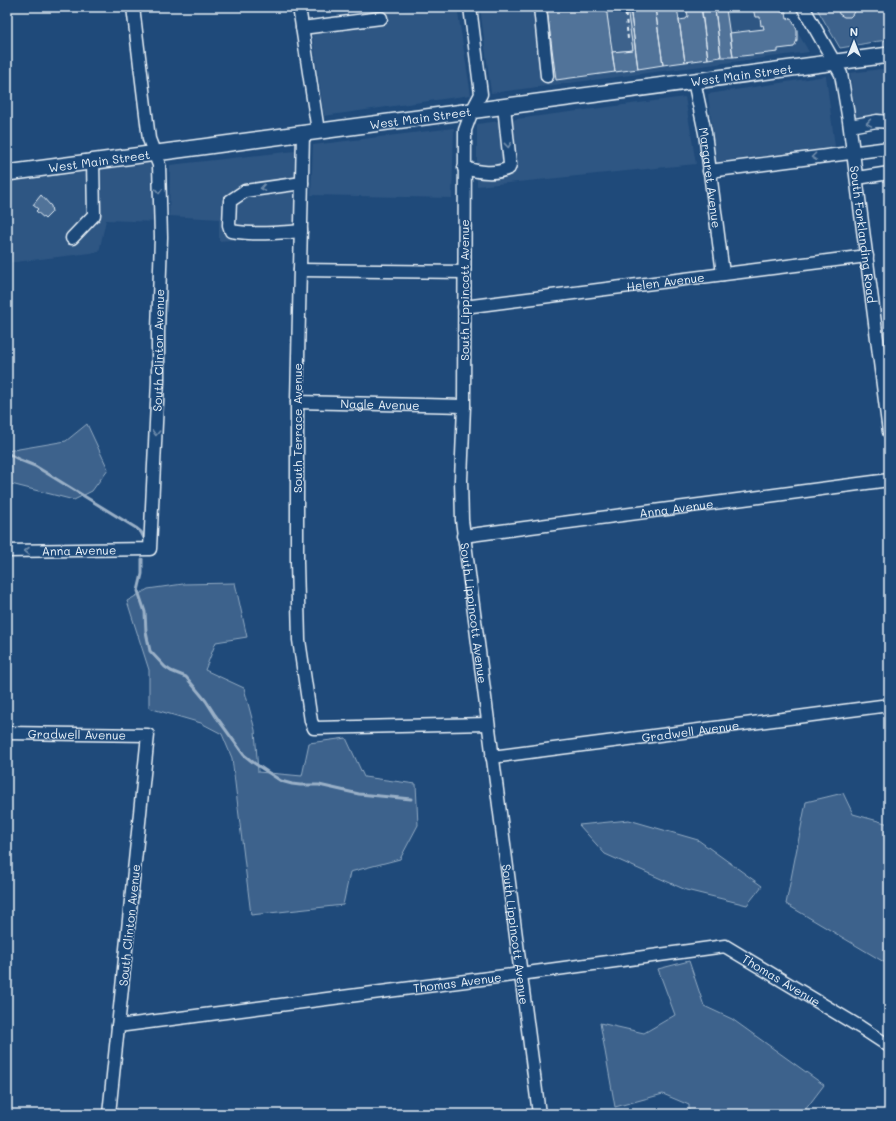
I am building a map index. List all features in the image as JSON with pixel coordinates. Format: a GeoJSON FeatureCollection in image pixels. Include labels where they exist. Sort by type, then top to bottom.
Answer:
{"type":"FeatureCollection","features":[{"type":"Feature","properties":{"kind":"main road","name":"West Main Street"},"geometry":{"type":"LineString","coordinates":[[7,173],[889,55]]}},
{"type":"Feature","properties":{"kind":"street","name":"South Clinton Avenue"},"geometry":{"type":"LineString","coordinates":[[133,7],[149,139],[159,165],[161,237],[158,381],[150,549]]}},
{"type":"Feature","properties":{"kind":"street","name":"South Terrace Avenue"},"geometry":{"type":"LineString","coordinates":[[299,7],[311,132],[302,183],[297,402],[297,562],[299,640],[311,721],[314,728],[488,724]]}},
{"type":"Feature","properties":{"kind":"street","name":"South Lippincott Avenue"},"geometry":{"type":"LineString","coordinates":[[470,7],[481,94],[465,126],[464,406],[461,480],[463,536],[539,1114]]}},
{"type":"Feature","properties":{"kind":"street","name":"South Forklanding Road"},"geometry":{"type":"LineString","coordinates":[[803,7],[841,74],[850,126],[887,395],[889,432]]}},
{"type":"Feature","properties":{"kind":"street"},"geometry":{"type":"LineString","coordinates":[[544,9],[547,76]]}},
{"type":"Feature","properties":{"kind":"street"},"geometry":{"type":"LineString","coordinates":[[302,28],[381,18]]}},
{"type":"Feature","properties":{"kind":"street","name":"Margaret Avenue"},"geometry":{"type":"LineString","coordinates":[[694,81],[704,124],[723,274]]}},
{"type":"Feature","properties":{"kind":"street"},"geometry":{"type":"LineString","coordinates":[[464,168],[481,172],[504,171],[509,168],[510,164],[504,106]]}},
{"type":"Feature","properties":{"kind":"street"},"geometry":{"type":"LineString","coordinates":[[850,126],[889,122]]}},
{"type":"Feature","properties":{"kind":"street"},"geometry":{"type":"LineString","coordinates":[[709,171],[889,148]]}},
{"type":"Feature","properties":{"kind":"street"},"geometry":{"type":"LineString","coordinates":[[72,238],[94,215],[93,161]]}},
{"type":"Feature","properties":{"kind":"street"},"geometry":{"type":"LineString","coordinates":[[856,178],[889,173]]}},
{"type":"Feature","properties":{"kind":"street"},"geometry":{"type":"LineString","coordinates":[[301,231],[281,233],[240,232],[231,231],[229,225],[230,201],[245,191],[302,183]]}},
{"type":"Feature","properties":{"kind":"street","name":"Helen Avenue"},"geometry":{"type":"LineString","coordinates":[[464,307],[867,256]]}},
{"type":"Feature","properties":{"kind":"street"},"geometry":{"type":"LineString","coordinates":[[300,270],[464,272]]}},
{"type":"Feature","properties":{"kind":"street","name":"Nagle Avenue"},"geometry":{"type":"LineString","coordinates":[[297,402],[464,406]]}},
{"type":"Feature","properties":{"kind":"street","name":"Anna Avenue"},"geometry":{"type":"LineString","coordinates":[[463,536],[889,480]]}},
{"type":"Feature","properties":{"kind":"street","name":"Anna Avenue"},"geometry":{"type":"LineString","coordinates":[[7,551],[150,549]]}},
{"type":"Feature","properties":{"kind":"street","name":"Gradwell Avenue"},"geometry":{"type":"LineString","coordinates":[[492,757],[889,705]]}},
{"type":"Feature","properties":{"kind":"street","name":"Gradwell Avenue"},"geometry":{"type":"LineString","coordinates":[[7,733],[148,735]]}},
{"type":"Feature","properties":{"kind":"street","name":"South Clinton Avenue"},"geometry":{"type":"LineString","coordinates":[[110,1114],[148,735]]}},
{"type":"Feature","properties":{"kind":"street","name":"Thomas Avenue"},"geometry":{"type":"LineString","coordinates":[[118,1026],[725,946],[889,1046]]}},
{"type":"Feature","properties":{"kind":"path"},"geometry":{"type":"LineString","coordinates":[[544,9],[572,7]]}},
{"type":"Feature","properties":{"kind":"path"},"geometry":{"type":"LineString","coordinates":[[625,7],[628,39]]}},
{"type":"Feature","properties":{"kind":"shaded area"},"geometry":{"type":"Polygon","coordinates":[[[457,7],[471,95],[324,116],[310,20],[457,7]]]}},
{"type":"Feature","properties":{"kind":"shaded area"},"geometry":{"type":"Polygon","coordinates":[[[480,7],[783,7],[809,52],[491,93],[480,7]]]}},
{"type":"Feature","properties":{"kind":"shaded area"},"geometry":{"type":"Polygon","coordinates":[[[606,7],[627,7],[633,50],[612,52],[606,7]]]}},
{"type":"Feature","properties":{"kind":"shaded area"},"geometry":{"type":"Polygon","coordinates":[[[816,7],[889,7],[889,40],[840,48],[816,7]]]}},
{"type":"Feature","properties":{"kind":"shaded area"},"geometry":{"type":"Polygon","coordinates":[[[889,68],[889,118],[856,121],[850,73],[889,68]]]}},
{"type":"Feature","properties":{"kind":"shaded area"},"geometry":{"type":"Polygon","coordinates":[[[826,76],[835,147],[716,162],[708,94],[826,76]]]}},
{"type":"Feature","properties":{"kind":"shaded area"},"geometry":{"type":"Polygon","coordinates":[[[685,97],[696,164],[477,186],[477,124],[685,97]]]}},
{"type":"Feature","properties":{"kind":"shaded area"},"geometry":{"type":"Polygon","coordinates":[[[454,128],[452,198],[311,195],[313,145],[454,128]]]}},
{"type":"Feature","properties":{"kind":"shaded area"},"geometry":{"type":"Polygon","coordinates":[[[295,151],[294,235],[219,241],[219,219],[169,216],[170,165],[295,151]]]}},
{"type":"Feature","properties":{"kind":"shaded area"},"geometry":{"type":"Polygon","coordinates":[[[155,156],[158,222],[106,220],[99,252],[7,263],[10,212],[7,193],[7,176],[155,156]]]}},
{"type":"Feature","properties":{"kind":"shaded area"},"geometry":{"type":"Polygon","coordinates":[[[87,424],[108,469],[92,491],[74,500],[7,483],[7,451],[66,441],[87,424]]]}},
{"type":"Feature","properties":{"kind":"shaded area"},"geometry":{"type":"Polygon","coordinates":[[[235,583],[247,637],[216,642],[205,670],[244,688],[255,730],[258,772],[302,776],[309,743],[346,738],[364,777],[416,784],[418,825],[400,859],[350,872],[343,905],[251,915],[232,758],[222,734],[201,723],[149,708],[149,670],[127,601],[148,589],[183,584],[235,583]]]}},
{"type":"Feature","properties":{"kind":"shaded area"},"geometry":{"type":"Polygon","coordinates":[[[843,793],[853,814],[889,824],[889,965],[786,904],[806,802],[843,793]]]}},
{"type":"Feature","properties":{"kind":"shaded area"},"geometry":{"type":"Polygon","coordinates":[[[629,820],[698,840],[762,886],[747,905],[686,890],[605,854],[579,825],[629,820]]]}},
{"type":"Feature","properties":{"kind":"shaded area"},"geometry":{"type":"Polygon","coordinates":[[[689,961],[704,1006],[732,1019],[824,1085],[802,1114],[689,1114],[689,1105],[663,1094],[615,1107],[600,1023],[644,1033],[675,1015],[658,969],[689,961]]]}},
{"type":"Feature","properties":{"kind":"building"},"geometry":{"type":"Polygon","coordinates":[[[324,7],[349,7],[349,8],[324,10],[324,7]]]}},
{"type":"Feature","properties":{"kind":"building"},"geometry":{"type":"Polygon","coordinates":[[[572,7],[606,7],[615,72],[556,80],[547,10],[572,7]]]}},
{"type":"Feature","properties":{"kind":"building"},"geometry":{"type":"Polygon","coordinates":[[[627,7],[630,7],[638,69],[615,72],[612,52],[633,50],[627,7]]]}},
{"type":"Feature","properties":{"kind":"building"},"geometry":{"type":"Polygon","coordinates":[[[630,7],[655,7],[663,65],[638,69],[630,7]]]}},
{"type":"Feature","properties":{"kind":"building"},"geometry":{"type":"Polygon","coordinates":[[[677,7],[685,62],[663,65],[655,8],[677,7]]]}},
{"type":"Feature","properties":{"kind":"building"},"geometry":{"type":"Polygon","coordinates":[[[686,7],[701,7],[708,59],[685,62],[679,20],[686,19],[688,16],[686,7]]]}},
{"type":"Feature","properties":{"kind":"building"},"geometry":{"type":"Polygon","coordinates":[[[750,7],[780,7],[781,12],[786,12],[787,19],[791,18],[797,30],[797,40],[794,47],[778,49],[778,52],[733,57],[730,33],[764,29],[763,25],[761,26],[760,17],[755,17],[753,8],[750,9],[750,7]]]}},
{"type":"Feature","properties":{"kind":"building"},"geometry":{"type":"Polygon","coordinates":[[[837,7],[855,7],[855,10],[850,17],[844,17],[839,14],[837,7]]]}},
{"type":"Feature","properties":{"kind":"building"},"geometry":{"type":"Polygon","coordinates":[[[715,9],[721,57],[708,59],[702,11],[715,9]]]}},
{"type":"Feature","properties":{"kind":"building"},"geometry":{"type":"Polygon","coordinates":[[[715,9],[726,9],[733,57],[721,57],[715,9]]]}},
{"type":"Feature","properties":{"kind":"building"},"geometry":{"type":"Polygon","coordinates":[[[41,195],[51,206],[52,212],[45,219],[36,211],[38,209],[33,205],[41,195]]]}},
{"type":"Feature","properties":{"kind":"waterway"},"geometry":{"type":"LineString","coordinates":[[7,453],[35,466],[136,528],[141,532],[144,538]]}},
{"type":"Feature","properties":{"kind":"waterway"},"geometry":{"type":"LineString","coordinates":[[142,559],[142,574],[138,591],[145,612],[146,632],[150,651],[165,667],[186,677],[206,701],[244,755],[281,781],[292,784],[319,785],[359,794],[411,799]]}}]}
